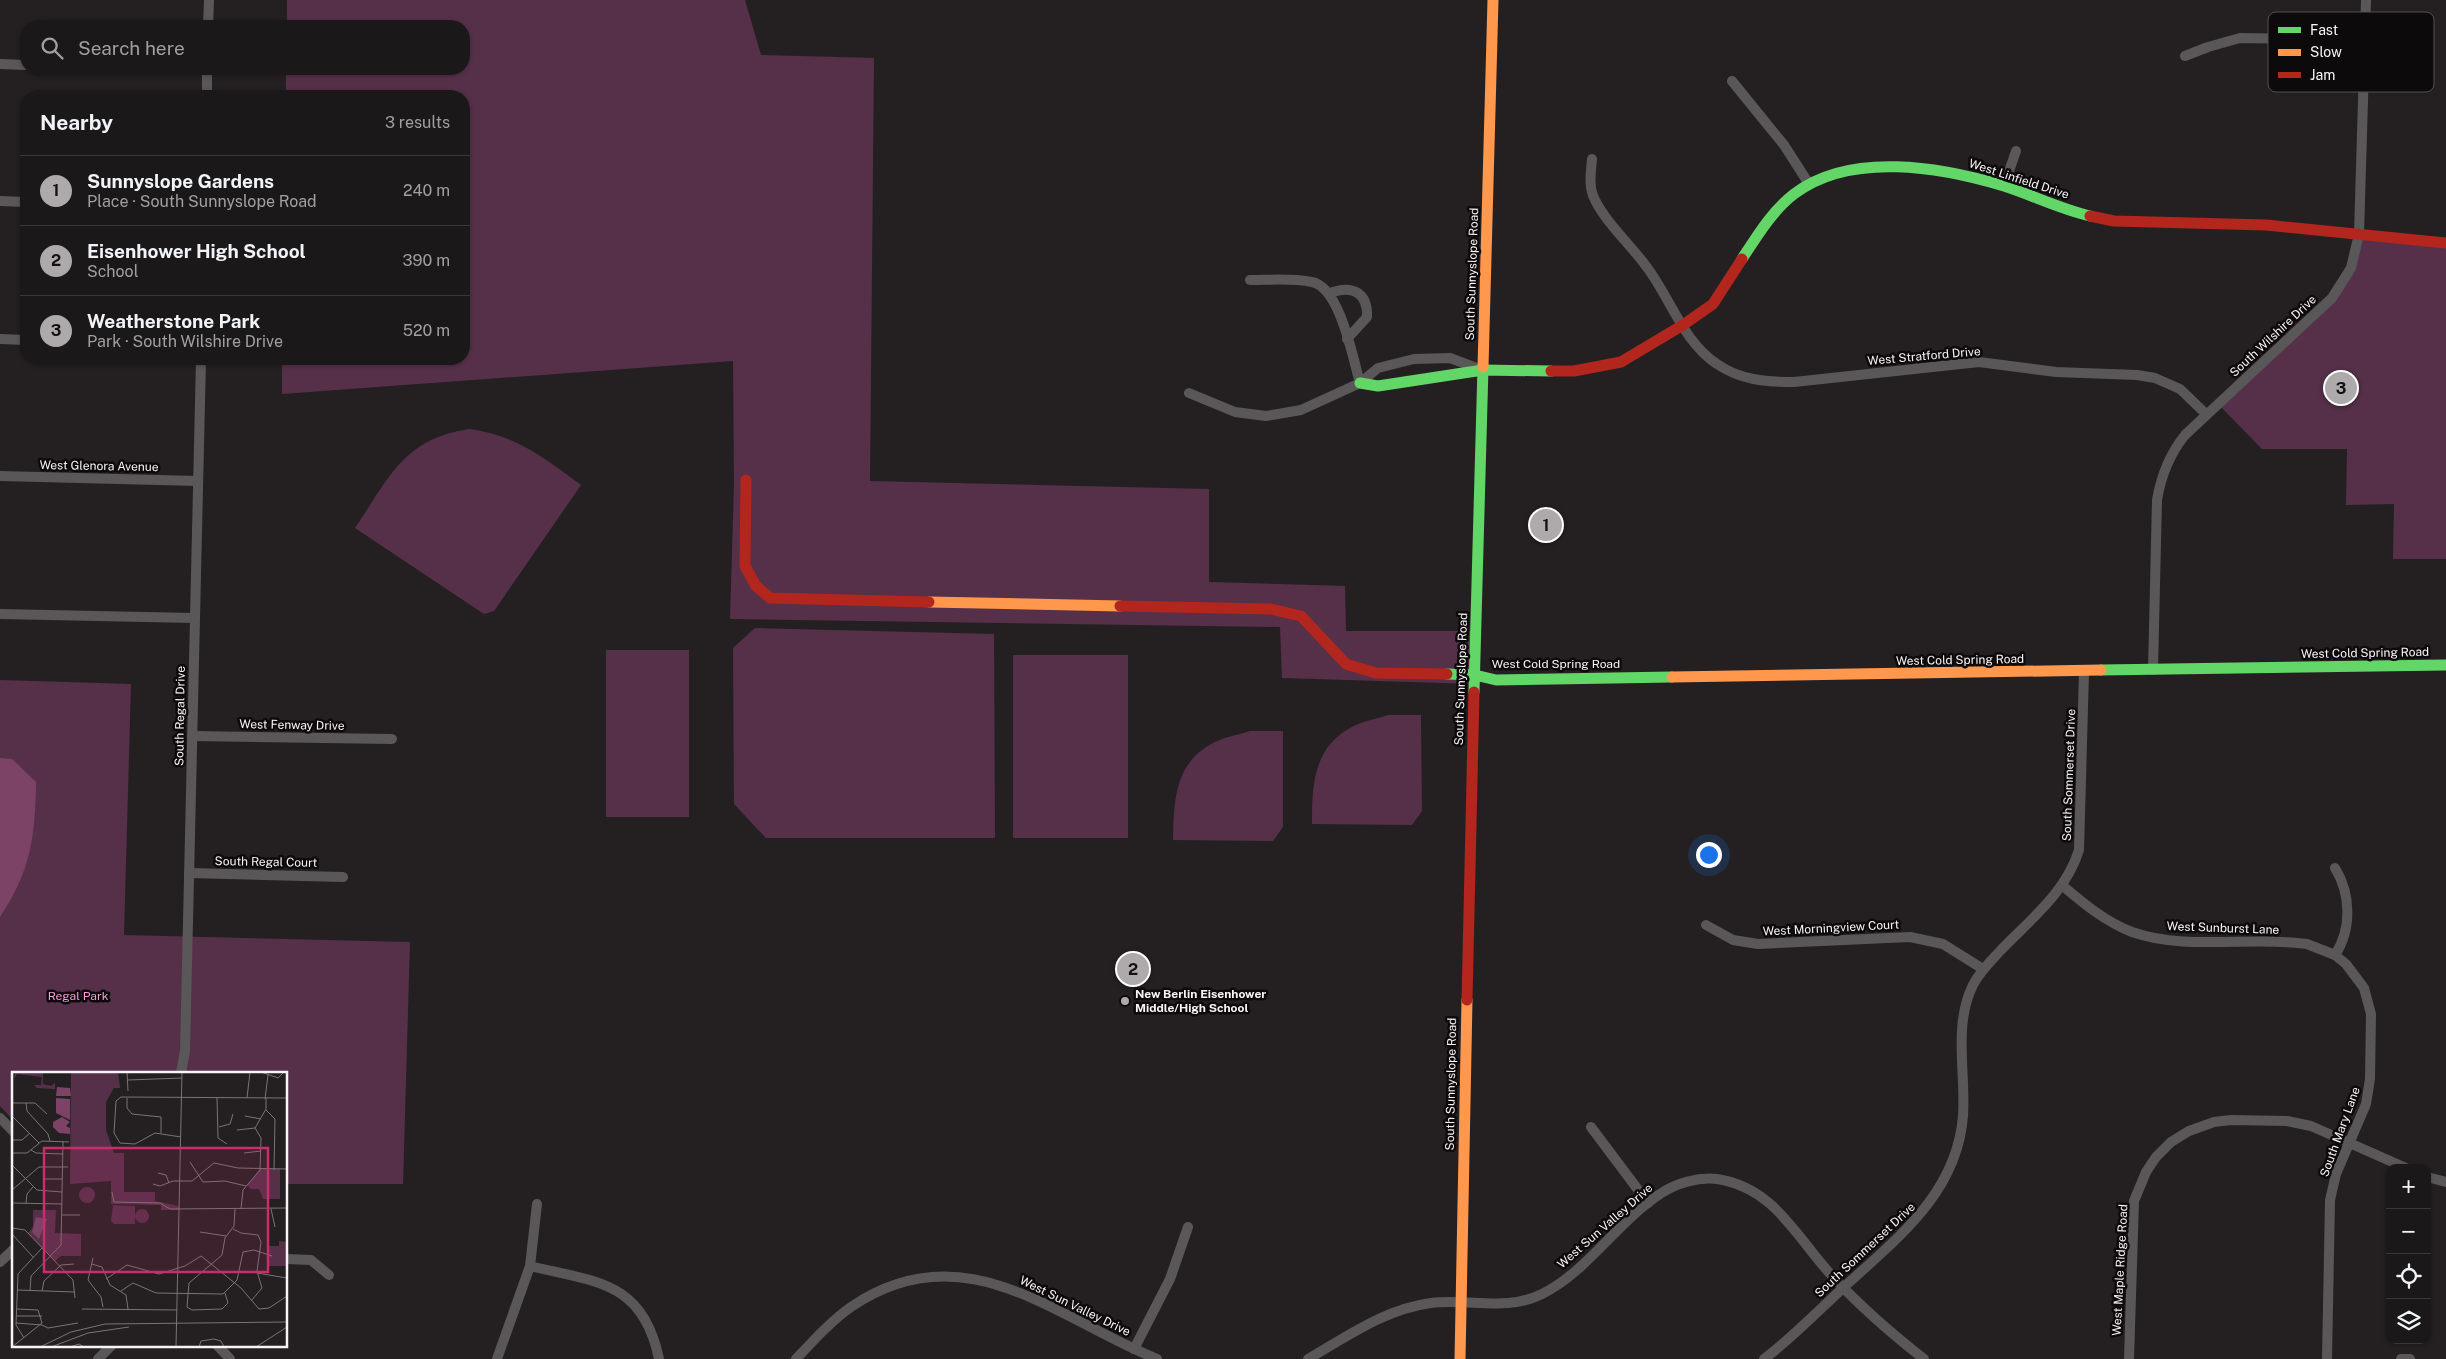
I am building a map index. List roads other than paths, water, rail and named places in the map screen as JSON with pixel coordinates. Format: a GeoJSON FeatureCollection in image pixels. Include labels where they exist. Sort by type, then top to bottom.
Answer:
{"type":"FeatureCollection","features":[{"type":"Feature","properties":{"kind":"street"},"geometry":{"type":"LineString","coordinates":[[208,20],[209,0]]}},
{"type":"Feature","properties":{"kind":"street","name":"South Sunnyslope Road"},"geometry":{"type":"LineString","coordinates":[[1460,1359],[1469,878],[1493,0]]}},
{"type":"Feature","properties":{"kind":"street"},"geometry":{"type":"LineString","coordinates":[[2185,56],[2208,46],[2240,38],[2268,38]]}},
{"type":"Feature","properties":{"kind":"street"},"geometry":{"type":"LineString","coordinates":[[0,64],[20,65]]}},
{"type":"Feature","properties":{"kind":"street"},"geometry":{"type":"LineString","coordinates":[[207,90],[208,75]]}},
{"type":"Feature","properties":{"kind":"street"},"geometry":{"type":"LineString","coordinates":[[1732,81],[1784,145],[1809,184]]}},
{"type":"Feature","properties":{"kind":"street","name":"South Wilshire Drive"},"geometry":{"type":"LineString","coordinates":[[2153,670],[2155,544],[2160,481],[2176,446],[2206,414],[2332,298],[2351,268],[2359,234],[2363,92]]}},
{"type":"Feature","properties":{"kind":"street"},"geometry":{"type":"LineString","coordinates":[[2004,186],[2016,151]]}},
{"type":"Feature","properties":{"kind":"street","name":"West Stratford Drive"},"geometry":{"type":"LineString","coordinates":[[1592,158],[1590,184],[1594,199],[1648,268],[1698,347],[1717,364],[1739,376],[1756,380],[1794,382],[1980,362],[2056,372],[2137,375],[2155,378],[2180,390],[2206,414]]}},
{"type":"Feature","properties":{"kind":"street","name":"West Linfield Drive"},"geometry":{"type":"LineString","coordinates":[[1360,383],[1378,386],[1424,377],[1483,370],[1551,372],[1587,370],[1608,366],[1634,356],[1712,304],[1771,215],[1783,203],[1809,184],[1842,171],[1899,167],[1951,172],[2004,186],[2086,215],[2107,220],[2266,224],[2446,243]]}},
{"type":"Feature","properties":{"kind":"street"},"geometry":{"type":"LineString","coordinates":[[0,201],[20,202]]}},
{"type":"Feature","properties":{"kind":"street"},"geometry":{"type":"LineString","coordinates":[[1250,280],[1314,282],[1330,293],[1338,309],[1360,383]]}},
{"type":"Feature","properties":{"kind":"street"},"geometry":{"type":"LineString","coordinates":[[1330,293],[1341,289],[1354,290],[1363,296],[1368,308],[1368,317],[1347,339]]}},
{"type":"Feature","properties":{"kind":"street"},"geometry":{"type":"LineString","coordinates":[[0,339],[20,340]]}},
{"type":"Feature","properties":{"kind":"street","name":"West Linfield Drive"},"geometry":{"type":"LineString","coordinates":[[1189,393],[1235,412],[1266,416],[1301,410],[1360,383],[1378,368],[1414,359],[1450,358],[1483,370]]}},
{"type":"Feature","properties":{"kind":"street","name":"South Regal Drive"},"geometry":{"type":"LineString","coordinates":[[181,1072],[185,1051],[201,365]]}},
{"type":"Feature","properties":{"kind":"street","name":"West Glenora Avenue"},"geometry":{"type":"LineString","coordinates":[[0,476],[198,481]]}},
{"type":"Feature","properties":{"kind":"street","name":"West Cold Spring Road"},"geometry":{"type":"LineString","coordinates":[[746,480],[745,566],[756,586],[770,598],[1271,609],[1301,616],[1346,664],[1376,673],[1475,676],[1496,680],[2446,665]]}},
{"type":"Feature","properties":{"kind":"street"},"geometry":{"type":"LineString","coordinates":[[0,614],[194,618]]}},
{"type":"Feature","properties":{"kind":"street","name":"South Sommerset Drive"},"geometry":{"type":"LineString","coordinates":[[1764,1359],[1914,1223],[1937,1193],[1947,1176],[1960,1137],[1964,1012],[1972,986],[1983,969],[2062,886],[2070,875],[2079,850],[2084,672]]}},
{"type":"Feature","properties":{"kind":"street","name":"West Fenway Drive"},"geometry":{"type":"LineString","coordinates":[[192,736],[392,739]]}},
{"type":"Feature","properties":{"kind":"street"},"geometry":{"type":"LineString","coordinates":[[2335,868],[2345,886],[2347,912],[2346,933],[2335,955]]}},
{"type":"Feature","properties":{"kind":"street","name":"South Regal Court"},"geometry":{"type":"LineString","coordinates":[[189,873],[343,877]]}},
{"type":"Feature","properties":{"kind":"street","name":"West Sunburst Lane"},"geometry":{"type":"LineString","coordinates":[[2062,886],[2112,923],[2146,936],[2170,940],[2299,943],[2319,947],[2335,955]]}},
{"type":"Feature","properties":{"kind":"street","name":"West Morningview Court"},"geometry":{"type":"LineString","coordinates":[[1706,925],[1733,940],[1758,944],[1910,937],[1943,944],[1983,969]]}},
{"type":"Feature","properties":{"kind":"street","name":"South Mary Lane"},"geometry":{"type":"LineString","coordinates":[[2327,1359],[2330,1200],[2336,1174],[2366,1104],[2369,1088],[2371,1014],[2360,981],[2346,964],[2335,955]]}},
{"type":"Feature","properties":{"kind":"street"},"geometry":{"type":"LineString","coordinates":[[0,1118],[12,1130]]}},
{"type":"Feature","properties":{"kind":"street","name":"West Maple Ridge Road"},"geometry":{"type":"LineString","coordinates":[[2128,1359],[2134,1202],[2146,1172],[2166,1147],[2183,1135],[2201,1126],[2231,1120],[2296,1122],[2312,1126],[2397,1164]]}},
{"type":"Feature","properties":{"kind":"street"},"geometry":{"type":"LineString","coordinates":[[1591,1127],[1648,1203]]}},
{"type":"Feature","properties":{"kind":"street"},"geometry":{"type":"LineString","coordinates":[[2431,1178],[2446,1182]]}},
{"type":"Feature","properties":{"kind":"street","name":"West Sun Valley Drive"},"geometry":{"type":"LineString","coordinates":[[1308,1359],[1327,1354],[1389,1313],[1431,1303],[1512,1303],[1542,1294],[1564,1280],[1648,1203],[1667,1190],[1692,1180],[1711,1179],[1741,1185],[1766,1198],[1777,1208],[1843,1288],[1880,1324],[1924,1359]]}},
{"type":"Feature","properties":{"kind":"street"},"geometry":{"type":"LineString","coordinates":[[497,1359],[530,1266],[537,1204]]}},
{"type":"Feature","properties":{"kind":"street"},"geometry":{"type":"LineString","coordinates":[[1134,1349],[1170,1279],[1188,1227]]}},
{"type":"Feature","properties":{"kind":"street"},"geometry":{"type":"LineString","coordinates":[[0,1262],[12,1251]]}},
{"type":"Feature","properties":{"kind":"street"},"geometry":{"type":"LineString","coordinates":[[288,1259],[312,1260],[329,1275]]}},
{"type":"Feature","properties":{"kind":"street"},"geometry":{"type":"LineString","coordinates":[[530,1266],[594,1282],[628,1298],[641,1311],[646,1320],[659,1359]]}},
{"type":"Feature","properties":{"kind":"street","name":"West Sun Valley Drive"},"geometry":{"type":"LineString","coordinates":[[796,1359],[844,1313],[869,1296],[901,1284],[947,1278],[986,1281],[1013,1289],[1157,1359]]}},
{"type":"Feature","properties":{"kind":"street"},"geometry":{"type":"LineString","coordinates":[[98,1359],[111,1346]]}},
{"type":"Feature","properties":{"kind":"street"},"geometry":{"type":"LineString","coordinates":[[218,1346],[230,1359]]}},
{"type":"Feature","properties":{"kind":"street"},"geometry":{"type":"LineString","coordinates":[[2401,1359],[2410,1359]]}},
{"type":"Feature","properties":{"kind":"place","name":"Weatherstone Park"},"geometry":{"type":"Point","coordinates":[2341,388]}},
{"type":"Feature","properties":{"kind":"place","name":"Sunnyslope Gardens"},"geometry":{"type":"Point","coordinates":[1546,525]}},
{"type":"Feature","properties":{"kind":"place","name":"Eisenhower High School"},"geometry":{"type":"Point","coordinates":[1133,969]}},
{"type":"Feature","properties":{"kind":"place","name":"New Berlin Eisenhower Middle/High School"},"geometry":{"type":"Point","coordinates":[1125,1001]}},
{"type":"Feature","properties":{"kind":"park label","name":"Regal Park"},"geometry":{"type":"Point","coordinates":[78,996]}}]}
